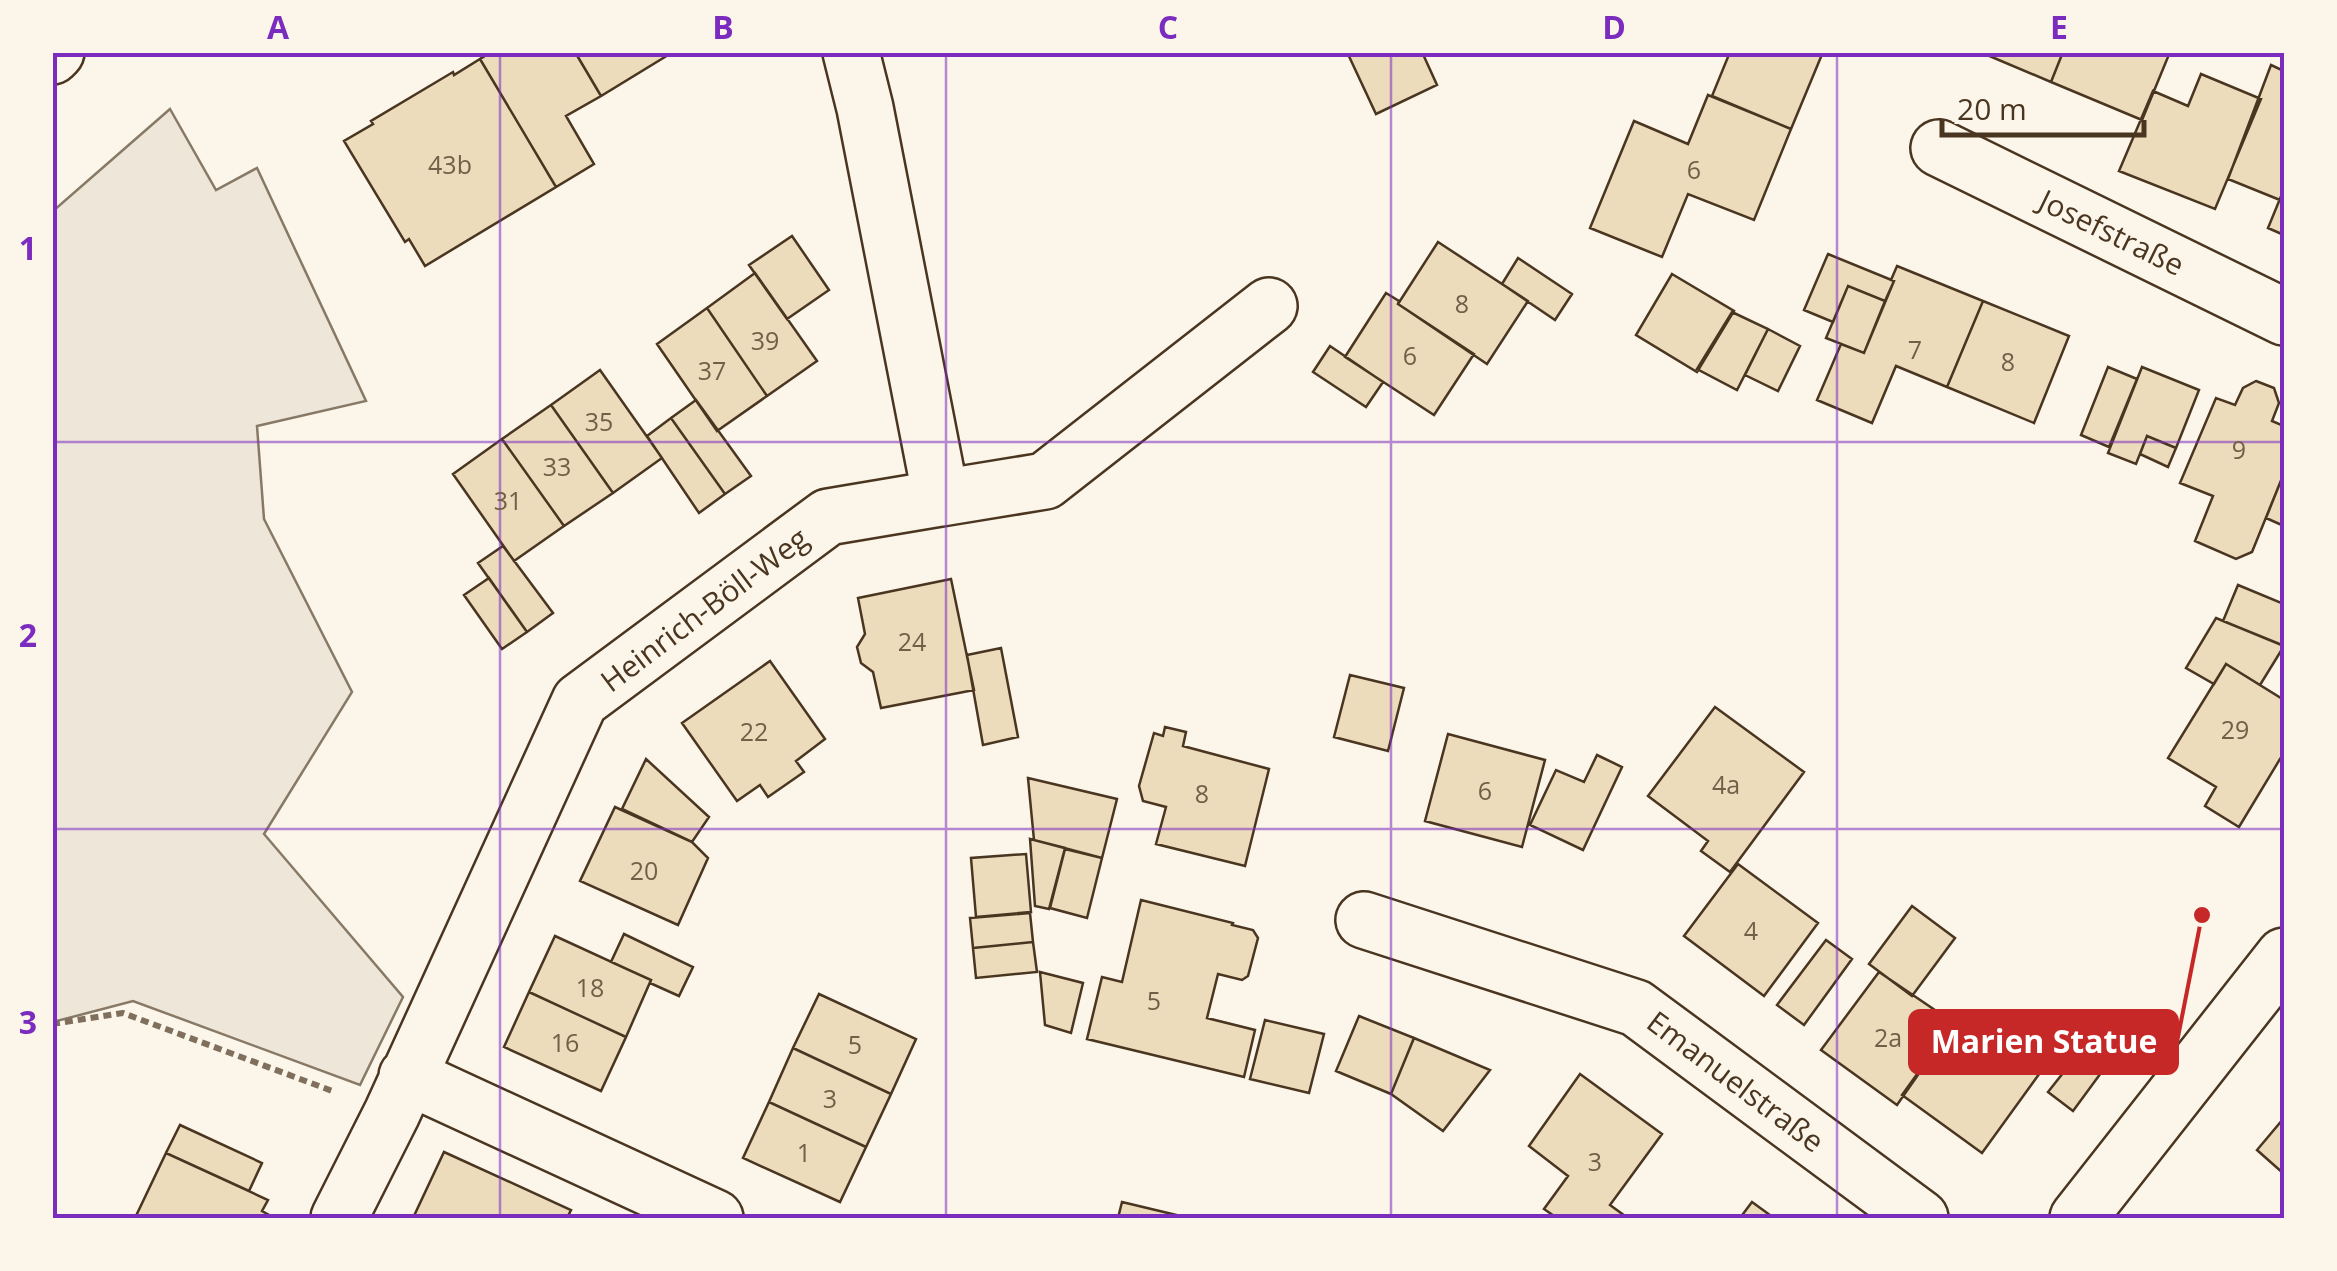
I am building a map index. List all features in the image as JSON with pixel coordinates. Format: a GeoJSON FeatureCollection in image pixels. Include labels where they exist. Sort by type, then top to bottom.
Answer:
{"type":"FeatureCollection","features":[{"type":"Feature","properties":{"kind":"street"},"geometry":{"type":"LineString","coordinates":[[851,52],[942,498]]}},
{"type":"Feature","properties":{"kind":"street","name":"Josefstraße"},"geometry":{"type":"LineString","coordinates":[[1939,148],[2284,316]]}},
{"type":"Feature","properties":{"kind":"street","name":"Heinrich-Böll-Weg"},"geometry":{"type":"LineString","coordinates":[[340,1218],[580,701],[828,516],[1045,481],[1269,306]]}},
{"type":"Feature","properties":{"kind":"street","name":"Emanuelstraße"},"geometry":{"type":"LineString","coordinates":[[1364,920],[1636,1008],[1920,1218]]}},
{"type":"Feature","properties":{"kind":"street"},"geometry":{"type":"LineString","coordinates":[[2078,1218],[2284,956]]}},
{"type":"Feature","properties":{"kind":"street"},"geometry":{"type":"LineString","coordinates":[[400,1095],[715,1218]]}},
{"type":"Feature","properties":{"kind":"path"},"geometry":{"type":"LineString","coordinates":[[52,1024],[123,1012],[400,1095]]}},
{"type":"Feature","properties":{"kind":"shaded area"},"geometry":{"type":"Polygon","coordinates":[[[170,109],[216,190],[257,168],[366,401],[257,426],[264,519],[352,692],[264,834],[403,997],[360,1085],[133,1001],[53,1022],[53,211],[170,109]]]}},
{"type":"Feature","properties":{"kind":"building"},"geometry":{"type":"Polygon","coordinates":[[[492,52],[575,52],[601,96],[566,116],[594,164],[556,187],[480,59],[492,52]]]}},
{"type":"Feature","properties":{"kind":"building"},"geometry":{"type":"Polygon","coordinates":[[[575,52],[673,52],[601,96],[575,52]]]}},
{"type":"Feature","properties":{"kind":"building"},"geometry":{"type":"Polygon","coordinates":[[[1347,52],[1422,52],[1437,85],[1376,114],[1347,52]]]}},
{"type":"Feature","properties":{"kind":"building"},"geometry":{"type":"Polygon","coordinates":[[[1730,52],[1823,52],[1791,129],[1712,96],[1730,52]]]}},
{"type":"Feature","properties":{"kind":"building"},"geometry":{"type":"Polygon","coordinates":[[[1980,52],[2063,52],[2051,82],[1980,52]]]}},
{"type":"Feature","properties":{"kind":"building"},"geometry":{"type":"Polygon","coordinates":[[[2063,52],[2170,52],[2142,120],[2051,82],[2063,52]]]}},
{"type":"Feature","properties":{"kind":"building"},"geometry":{"type":"Polygon","coordinates":[[[480,59],[556,187],[425,266],[409,239],[405,242],[344,141],[373,124],[371,121],[480,59]]]}},
{"type":"Feature","properties":{"kind":"building"},"geometry":{"type":"Polygon","coordinates":[[[2271,65],[2284,71],[2284,189],[2280,200],[2228,179],[2271,65]]]}},
{"type":"Feature","properties":{"kind":"building"},"geometry":{"type":"Polygon","coordinates":[[[2201,74],[2261,99],[2215,209],[2119,171],[2153,91],[2188,106],[2201,74]]]}},
{"type":"Feature","properties":{"kind":"building"},"geometry":{"type":"Polygon","coordinates":[[[1708,95],[1791,129],[1754,220],[1688,194],[1662,257],[1590,228],[1634,121],[1688,144],[1708,95]]]}},
{"type":"Feature","properties":{"kind":"building"},"geometry":{"type":"Polygon","coordinates":[[[2284,189],[2284,235],[2268,228],[2284,189]]]}},
{"type":"Feature","properties":{"kind":"building"},"geometry":{"type":"Polygon","coordinates":[[[792,236],[829,290],[787,319],[749,265],[792,236]]]}},
{"type":"Feature","properties":{"kind":"building"},"geometry":{"type":"Polygon","coordinates":[[[1438,242],[1528,301],[1487,364],[1398,304],[1438,242]]]}},
{"type":"Feature","properties":{"kind":"building"},"geometry":{"type":"Polygon","coordinates":[[[1828,254],[1894,281],[1885,301],[1848,286],[1833,322],[1804,310],[1828,254]]]}},
{"type":"Feature","properties":{"kind":"building"},"geometry":{"type":"Polygon","coordinates":[[[1518,258],[1572,294],[1555,320],[1502,284],[1518,258]]]}},
{"type":"Feature","properties":{"kind":"building"},"geometry":{"type":"Polygon","coordinates":[[[1897,266],[1983,301],[1947,387],[1896,366],[1872,423],[1817,400],[1841,344],[1864,353],[1897,266]]]}},
{"type":"Feature","properties":{"kind":"building"},"geometry":{"type":"Polygon","coordinates":[[[755,273],[817,361],[767,396],[707,308],[755,273]]]}},
{"type":"Feature","properties":{"kind":"building"},"geometry":{"type":"Polygon","coordinates":[[[1672,274],[1734,311],[1697,372],[1636,335],[1672,274]]]}},
{"type":"Feature","properties":{"kind":"building"},"geometry":{"type":"Polygon","coordinates":[[[1848,286],[1885,301],[1864,353],[1826,338],[1848,286]]]}},
{"type":"Feature","properties":{"kind":"building"},"geometry":{"type":"Polygon","coordinates":[[[1386,293],[1474,354],[1434,415],[1345,357],[1386,293]]]}},
{"type":"Feature","properties":{"kind":"building"},"geometry":{"type":"Polygon","coordinates":[[[1983,301],[2069,336],[2034,423],[1947,387],[1983,301]]]}},
{"type":"Feature","properties":{"kind":"building"},"geometry":{"type":"Polygon","coordinates":[[[707,308],[767,396],[717,431],[657,344],[707,308]]]}},
{"type":"Feature","properties":{"kind":"building"},"geometry":{"type":"Polygon","coordinates":[[[1732,312],[1768,329],[1737,390],[1697,369],[1732,312]]]}},
{"type":"Feature","properties":{"kind":"building"},"geometry":{"type":"Polygon","coordinates":[[[1768,329],[1800,346],[1778,391],[1745,375],[1768,329]]]}},
{"type":"Feature","properties":{"kind":"building"},"geometry":{"type":"Polygon","coordinates":[[[1330,346],[1383,382],[1366,407],[1313,372],[1330,346]]]}},
{"type":"Feature","properties":{"kind":"building"},"geometry":{"type":"Polygon","coordinates":[[[2108,367],[2137,379],[2109,447],[2081,435],[2108,367]]]}},
{"type":"Feature","properties":{"kind":"building"},"geometry":{"type":"Polygon","coordinates":[[[2142,367],[2199,390],[2176,448],[2147,436],[2136,464],[2108,453],[2142,367]]]}},
{"type":"Feature","properties":{"kind":"building"},"geometry":{"type":"Polygon","coordinates":[[[600,370],[662,458],[613,493],[551,405],[600,370]]]}},
{"type":"Feature","properties":{"kind":"building"},"geometry":{"type":"Polygon","coordinates":[[[2256,381],[2274,388],[2279,403],[2272,421],[2284,426],[2284,473],[2252,552],[2236,559],[2195,541],[2213,496],[2180,483],[2216,398],[2235,405],[2243,388],[2256,381]]]}},
{"type":"Feature","properties":{"kind":"building"},"geometry":{"type":"Polygon","coordinates":[[[696,400],[751,476],[725,494],[671,418],[696,400]]]}},
{"type":"Feature","properties":{"kind":"building"},"geometry":{"type":"Polygon","coordinates":[[[551,405],[613,493],[564,526],[502,439],[551,405]]]}},
{"type":"Feature","properties":{"kind":"building"},"geometry":{"type":"Polygon","coordinates":[[[671,418],[725,494],[699,513],[647,436],[671,418]]]}},
{"type":"Feature","properties":{"kind":"building"},"geometry":{"type":"Polygon","coordinates":[[[2147,436],[2176,448],[2168,467],[2140,454],[2147,436]]]}},
{"type":"Feature","properties":{"kind":"building"},"geometry":{"type":"Polygon","coordinates":[[[502,439],[564,526],[514,561],[453,474],[502,439]]]}},
{"type":"Feature","properties":{"kind":"building"},"geometry":{"type":"Polygon","coordinates":[[[2284,473],[2284,526],[2266,518],[2284,473]]]}},
{"type":"Feature","properties":{"kind":"building"},"geometry":{"type":"Polygon","coordinates":[[[503,546],[553,613],[527,632],[478,563],[503,546]]]}},
{"type":"Feature","properties":{"kind":"building"},"geometry":{"type":"Polygon","coordinates":[[[489,578],[527,632],[502,649],[464,595],[489,578]]]}},
{"type":"Feature","properties":{"kind":"building"},"geometry":{"type":"Polygon","coordinates":[[[951,579],[974,690],[881,708],[873,672],[861,663],[857,647],[865,634],[858,598],[951,579]]]}},
{"type":"Feature","properties":{"kind":"building"},"geometry":{"type":"Polygon","coordinates":[[[2238,585],[2284,604],[2282,645],[2223,621],[2238,585]]]}},
{"type":"Feature","properties":{"kind":"building"},"geometry":{"type":"Polygon","coordinates":[[[2216,618],[2284,646],[2260,685],[2226,664],[2214,684],[2186,668],[2216,618]]]}},
{"type":"Feature","properties":{"kind":"building"},"geometry":{"type":"Polygon","coordinates":[[[1001,648],[1018,737],[983,745],[967,655],[1001,648]]]}},
{"type":"Feature","properties":{"kind":"building"},"geometry":{"type":"Polygon","coordinates":[[[770,661],[825,739],[796,761],[804,772],[768,797],[760,785],[737,801],[682,723],[770,661]]]}},
{"type":"Feature","properties":{"kind":"building"},"geometry":{"type":"Polygon","coordinates":[[[2226,664],[2284,700],[2284,761],[2280,759],[2239,827],[2205,806],[2216,787],[2168,758],[2226,664]]]}},
{"type":"Feature","properties":{"kind":"building"},"geometry":{"type":"Polygon","coordinates":[[[1350,675],[1404,688],[1388,751],[1334,737],[1350,675]]]}},
{"type":"Feature","properties":{"kind":"building"},"geometry":{"type":"Polygon","coordinates":[[[1715,707],[1804,772],[1730,872],[1701,851],[1708,841],[1648,796],[1715,707]]]}},
{"type":"Feature","properties":{"kind":"building"},"geometry":{"type":"Polygon","coordinates":[[[1165,727],[1186,732],[1183,746],[1269,769],[1245,866],[1156,844],[1166,807],[1143,801],[1139,786],[1154,733],[1163,736],[1165,727]]]}},
{"type":"Feature","properties":{"kind":"building"},"geometry":{"type":"Polygon","coordinates":[[[1448,734],[1545,760],[1522,847],[1425,821],[1448,734]]]}},
{"type":"Feature","properties":{"kind":"building"},"geometry":{"type":"Polygon","coordinates":[[[1597,755],[1622,767],[1583,850],[1530,825],[1556,770],[1584,782],[1597,755]]]}},
{"type":"Feature","properties":{"kind":"building"},"geometry":{"type":"Polygon","coordinates":[[[646,759],[709,817],[692,842],[622,809],[646,759]]]}},
{"type":"Feature","properties":{"kind":"building"},"geometry":{"type":"Polygon","coordinates":[[[1028,778],[1117,799],[1102,858],[1034,840],[1028,778]]]}},
{"type":"Feature","properties":{"kind":"building"},"geometry":{"type":"Polygon","coordinates":[[[615,807],[692,842],[708,858],[678,925],[580,881],[615,807]]]}},
{"type":"Feature","properties":{"kind":"building"},"geometry":{"type":"Polygon","coordinates":[[[1030,839],[1065,848],[1049,909],[1035,906],[1030,839]]]}},
{"type":"Feature","properties":{"kind":"building"},"geometry":{"type":"Polygon","coordinates":[[[1065,849],[1102,858],[1087,918],[1050,908],[1065,849]]]}},
{"type":"Feature","properties":{"kind":"building"},"geometry":{"type":"Polygon","coordinates":[[[1026,854],[1031,912],[976,917],[971,858],[1026,854]]]}},
{"type":"Feature","properties":{"kind":"building"},"geometry":{"type":"Polygon","coordinates":[[[1738,864],[1818,923],[1764,996],[1684,936],[1738,864]]]}},
{"type":"Feature","properties":{"kind":"building"},"geometry":{"type":"Polygon","coordinates":[[[1141,900],[1233,923],[1253,930],[1258,938],[1248,976],[1242,980],[1218,974],[1207,1018],[1255,1030],[1244,1077],[1087,1039],[1102,977],[1122,982],[1141,900]]]}},
{"type":"Feature","properties":{"kind":"building"},"geometry":{"type":"Polygon","coordinates":[[[1912,906],[1955,938],[1912,996],[1869,964],[1912,906]]]}},
{"type":"Feature","properties":{"kind":"building"},"geometry":{"type":"Polygon","coordinates":[[[1030,913],[1033,942],[973,948],[970,918],[1030,913]]]}},
{"type":"Feature","properties":{"kind":"building"},"geometry":{"type":"Polygon","coordinates":[[[624,934],[693,967],[679,996],[611,962],[624,934]]]}},
{"type":"Feature","properties":{"kind":"building"},"geometry":{"type":"Polygon","coordinates":[[[555,936],[651,980],[626,1037],[529,992],[555,936]]]}},
{"type":"Feature","properties":{"kind":"building"},"geometry":{"type":"Polygon","coordinates":[[[1826,940],[1852,959],[1804,1025],[1777,1005],[1826,940]]]}},
{"type":"Feature","properties":{"kind":"building"},"geometry":{"type":"Polygon","coordinates":[[[1033,942],[1037,972],[976,978],[973,948],[1033,942]]]}},
{"type":"Feature","properties":{"kind":"building"},"geometry":{"type":"Polygon","coordinates":[[[1040,972],[1083,983],[1071,1033],[1045,1025],[1040,972]]]}},
{"type":"Feature","properties":{"kind":"building"},"geometry":{"type":"Polygon","coordinates":[[[1879,972],[1954,1023],[1897,1105],[1821,1050],[1879,972]]]}},
{"type":"Feature","properties":{"kind":"building"},"geometry":{"type":"Polygon","coordinates":[[[529,992],[626,1037],[601,1091],[504,1047],[529,992]]]}},
{"type":"Feature","properties":{"kind":"building"},"geometry":{"type":"Polygon","coordinates":[[[819,994],[916,1039],[891,1094],[793,1048],[819,994]]]}},
{"type":"Feature","properties":{"kind":"building"},"geometry":{"type":"Polygon","coordinates":[[[1359,1016],[1414,1038],[1391,1094],[1336,1071],[1359,1016]]]}},
{"type":"Feature","properties":{"kind":"building"},"geometry":{"type":"Polygon","coordinates":[[[1265,1020],[1324,1034],[1309,1093],[1250,1079],[1265,1020]]]}},
{"type":"Feature","properties":{"kind":"building"},"geometry":{"type":"Polygon","coordinates":[[[1954,1023],[1988,1048],[2004,1026],[2050,1059],[1982,1153],[1902,1095],[1954,1023]]]}},
{"type":"Feature","properties":{"kind":"building"},"geometry":{"type":"Polygon","coordinates":[[[1414,1038],[1490,1070],[1443,1131],[1391,1094],[1414,1038]]]}},
{"type":"Feature","properties":{"kind":"building"},"geometry":{"type":"Polygon","coordinates":[[[2086,1044],[2109,1062],[2073,1111],[2048,1092],[2086,1044]]]}},
{"type":"Feature","properties":{"kind":"building"},"geometry":{"type":"Polygon","coordinates":[[[793,1048],[891,1094],[866,1147],[769,1102],[793,1048]]]}},
{"type":"Feature","properties":{"kind":"building"},"geometry":{"type":"Polygon","coordinates":[[[1580,1074],[1662,1134],[1610,1205],[1623,1218],[1557,1218],[1544,1209],[1568,1176],[1529,1146],[1580,1074]]]}},
{"type":"Feature","properties":{"kind":"building"},"geometry":{"type":"Polygon","coordinates":[[[769,1102],[866,1147],[840,1202],[743,1158],[769,1102]]]}},
{"type":"Feature","properties":{"kind":"building"},"geometry":{"type":"Polygon","coordinates":[[[2284,1118],[2284,1174],[2257,1150],[2284,1118]]]}},
{"type":"Feature","properties":{"kind":"building"},"geometry":{"type":"Polygon","coordinates":[[[180,1125],[262,1163],[249,1191],[166,1153],[180,1125]]]}},
{"type":"Feature","properties":{"kind":"building"},"geometry":{"type":"Polygon","coordinates":[[[444,1152],[571,1210],[567,1218],[413,1218],[444,1152]]]}},
{"type":"Feature","properties":{"kind":"building"},"geometry":{"type":"Polygon","coordinates":[[[166,1153],[268,1200],[262,1211],[269,1215],[135,1218],[166,1153]]]}},
{"type":"Feature","properties":{"kind":"building"},"geometry":{"type":"Polygon","coordinates":[[[1122,1202],[1189,1218],[1118,1218],[1122,1202]]]}},
{"type":"Feature","properties":{"kind":"building"},"geometry":{"type":"Polygon","coordinates":[[[1752,1202],[1774,1218],[1740,1218],[1752,1202]]]}},
{"type":"Feature","properties":{"kind":"place","name":"Marien Statue"},"geometry":{"type":"Point","coordinates":[2202,915]}}]}
